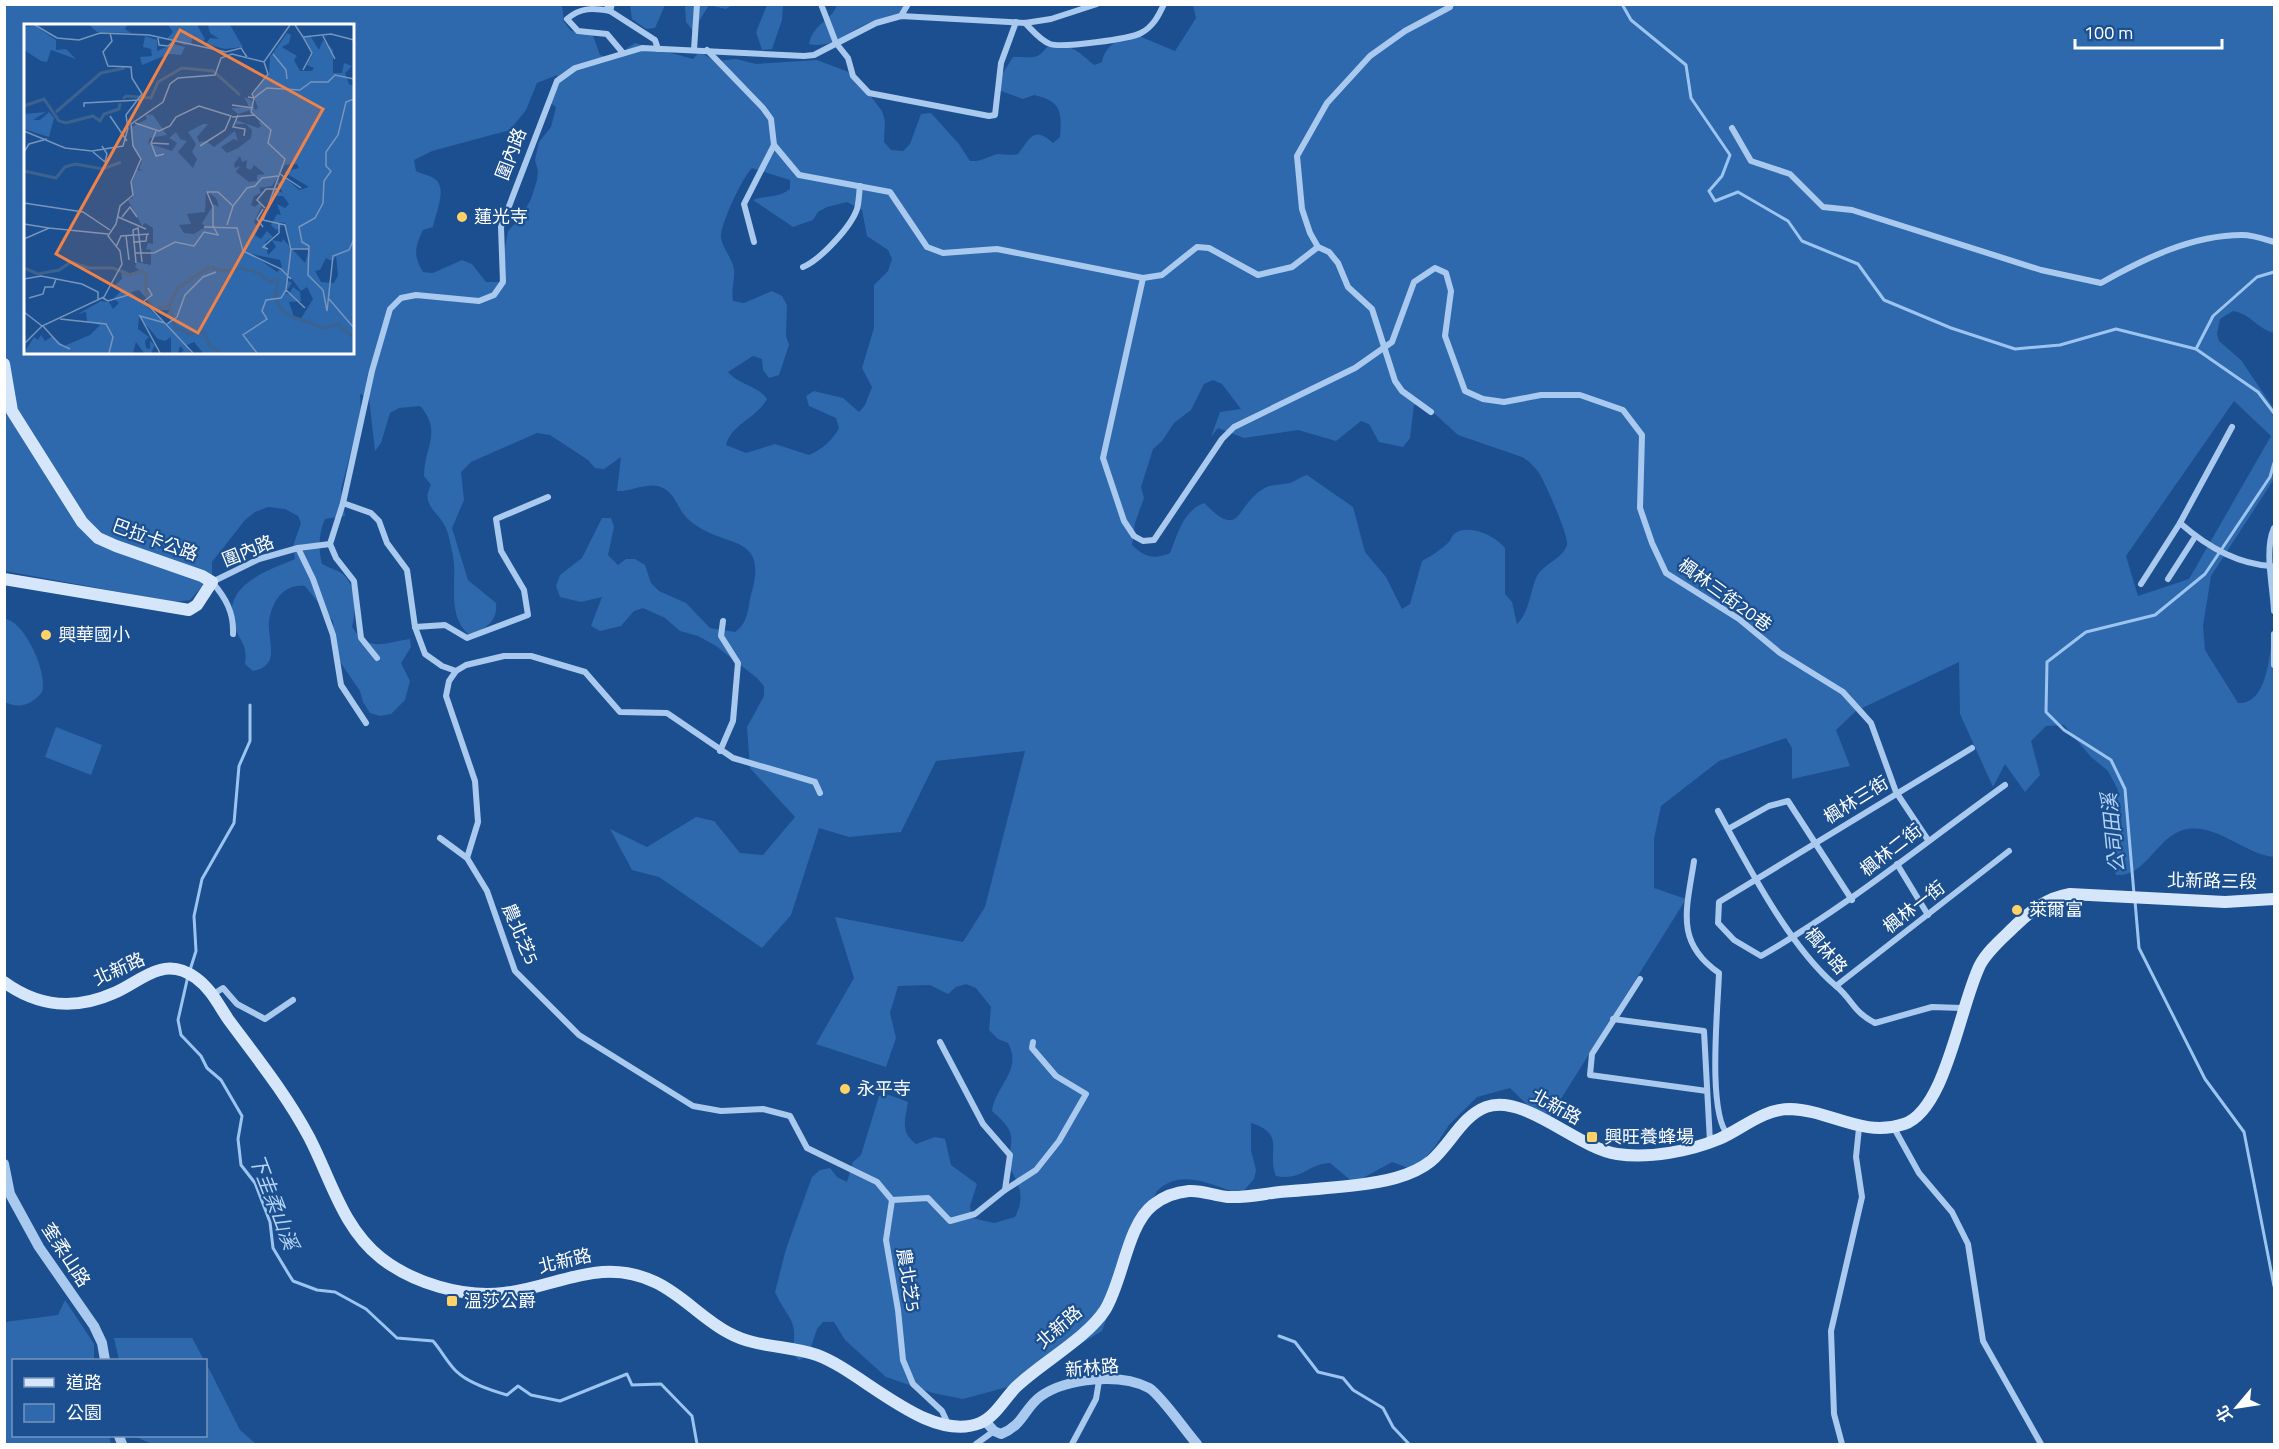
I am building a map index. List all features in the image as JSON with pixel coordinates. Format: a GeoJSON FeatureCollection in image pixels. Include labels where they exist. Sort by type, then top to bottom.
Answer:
{"type":"FeatureCollection","features":[{"type":"Feature","properties":{"kind":"main road","name":"巴拉卡公路"},"geometry":{"type":"LineString","coordinates":[[4,364],[12,411],[82,522],[98,538],[202,576],[212,582],[197,605],[189,610],[4,579]]}},
{"type":"Feature","properties":{"kind":"main road","name":"北新路"},"geometry":{"type":"LineString","coordinates":[[4,982],[21,995],[45,1004],[84,1003],[110,995],[164,968],[180,969],[201,981],[260,1059],[301,1123],[348,1223],[381,1258],[424,1282],[469,1293],[502,1294],[596,1271],[635,1273],[665,1286],[692,1303],[718,1328],[742,1340],[820,1356],[906,1410],[948,1425],[990,1426],[1016,1387],[1103,1313],[1140,1220],[1151,1206],[1170,1195],[1194,1191],[1229,1197],[1363,1184],[1394,1178],[1431,1161],[1471,1116],[1490,1105],[1510,1104],[1600,1150],[1624,1156],[1685,1150],[1728,1135],[1756,1118],[1786,1108],[1842,1121],[1859,1128],[1894,1128],[1917,1119],[1938,1087],[1962,1008],[1980,965],[1993,947],[2042,903],[2057,896],[2070,894],[2120,896]]}},
{"type":"Feature","properties":{"kind":"main road","name":"北新路三段"},"geometry":{"type":"LineString","coordinates":[[2120,896],[2225,902],[2274,899]]}},
{"type":"Feature","properties":{"kind":"street"},"geometry":{"type":"LineString","coordinates":[[694,50],[697,4]]}},
{"type":"Feature","properties":{"kind":"street"},"geometry":{"type":"LineString","coordinates":[[821,4],[836,43],[848,58],[853,76],[869,93],[989,116],[995,115],[1001,63],[1016,22]]}},
{"type":"Feature","properties":{"kind":"street"},"geometry":{"type":"LineString","coordinates":[[901,16],[908,4]]}},
{"type":"Feature","properties":{"kind":"street","name":"圍內路"},"geometry":{"type":"LineString","coordinates":[[233,634],[234,619],[230,608],[212,582],[259,560],[298,548],[330,544],[343,503],[372,371],[390,309],[401,298],[417,295],[479,302],[494,294],[503,282],[501,226],[557,81],[574,68],[642,48],[814,55],[876,23],[901,16],[1025,23],[1051,19],[1097,4]]}},
{"type":"Feature","properties":{"kind":"street"},"geometry":{"type":"LineString","coordinates":[[1025,23],[1048,44],[1058,46],[1089,43],[1140,33],[1156,21],[1164,4]]}},
{"type":"Feature","properties":{"kind":"street"},"geometry":{"type":"LineString","coordinates":[[1431,412],[1402,391],[1395,381],[1372,309],[1348,287],[1338,263],[1329,252],[1318,247],[1310,233],[1302,209],[1297,156],[1327,103],[1370,56],[1405,31],[1450,8],[1451,4]]}},
{"type":"Feature","properties":{"kind":"street"},"geometry":{"type":"LineString","coordinates":[[623,53],[607,34],[578,32],[567,19],[575,12],[610,7],[655,40],[657,49]]}},
{"type":"Feature","properties":{"kind":"street"},"geometry":{"type":"LineString","coordinates":[[707,50],[763,108],[771,119],[774,145],[782,158],[799,175],[890,192],[927,247],[943,253],[997,249],[1143,278],[1162,275],[1197,247],[1209,249],[1258,275],[1292,267],[1318,247]]}},
{"type":"Feature","properties":{"kind":"street"},"geometry":{"type":"LineString","coordinates":[[1732,128],[1751,161],[1790,174],[1823,207],[1852,210],[2041,270],[2101,284],[2136,263],[2197,241],[2243,235],[2274,242]]}},
{"type":"Feature","properties":{"kind":"street"},"geometry":{"type":"LineString","coordinates":[[754,242],[744,204],[774,145]]}},
{"type":"Feature","properties":{"kind":"street"},"geometry":{"type":"LineString","coordinates":[[803,267],[815,262],[829,249],[857,211],[860,186]]}},
{"type":"Feature","properties":{"kind":"street","name":"楓林三街20巷"},"geometry":{"type":"LineString","coordinates":[[1386,347],[1392,342],[1414,282],[1435,268],[1446,273],[1451,291],[1445,336],[1465,391],[1482,399],[1504,402],[1541,395],[1580,395],[1623,411],[1642,435],[1640,508],[1652,543],[1666,573],[1739,619],[1780,653],[1843,692],[1871,723],[1896,792]]}},
{"type":"Feature","properties":{"kind":"street"},"geometry":{"type":"LineString","coordinates":[[1143,278],[1103,458],[1124,521],[1134,536],[1143,541],[1154,540],[1222,439],[1234,427],[1355,368],[1386,347]]}},
{"type":"Feature","properties":{"kind":"street"},"geometry":{"type":"LineString","coordinates":[[2141,584],[2180,523],[2232,427]]}},
{"type":"Feature","properties":{"kind":"street"},"geometry":{"type":"LineString","coordinates":[[416,627],[445,625],[467,638],[528,615],[524,590],[501,551],[496,519],[548,497]]}},
{"type":"Feature","properties":{"kind":"street"},"geometry":{"type":"LineString","coordinates":[[343,503],[371,513],[379,521],[387,543],[407,570],[416,627],[425,654],[442,666],[456,670]]}},
{"type":"Feature","properties":{"kind":"street"},"geometry":{"type":"LineString","coordinates":[[2180,523],[2195,537],[2235,559],[2254,565],[2271,566]]}},
{"type":"Feature","properties":{"kind":"street"},"geometry":{"type":"LineString","coordinates":[[2274,528],[2271,566],[2274,611]]}},
{"type":"Feature","properties":{"kind":"street"},"geometry":{"type":"LineString","coordinates":[[2168,579],[2195,537]]}},
{"type":"Feature","properties":{"kind":"street"},"geometry":{"type":"LineString","coordinates":[[330,544],[336,558],[354,581],[361,638],[377,658]]}},
{"type":"Feature","properties":{"kind":"street"},"geometry":{"type":"LineString","coordinates":[[298,548],[314,579],[333,635],[341,685],[366,723]]}},
{"type":"Feature","properties":{"kind":"street"},"geometry":{"type":"LineString","coordinates":[[720,751],[733,721],[738,663],[721,636],[723,621]]}},
{"type":"Feature","properties":{"kind":"street"},"geometry":{"type":"LineString","coordinates":[[2274,634],[2274,665]]}},
{"type":"Feature","properties":{"kind":"street"},"geometry":{"type":"LineString","coordinates":[[440,838],[467,858],[478,822],[475,782],[447,696],[449,681],[456,670],[466,665],[504,656],[531,656],[585,672],[620,712],[667,713],[733,758],[814,782],[820,793]]}},
{"type":"Feature","properties":{"kind":"street","name":"楓林三街"},"geometry":{"type":"LineString","coordinates":[[1794,937],[1761,956],[1734,940],[1718,923],[1719,902],[1972,747]]}},
{"type":"Feature","properties":{"kind":"street","name":"楓林二街"},"geometry":{"type":"LineString","coordinates":[[1794,937],[1852,900],[1928,840],[2005,785]]}},
{"type":"Feature","properties":{"kind":"street"},"geometry":{"type":"LineString","coordinates":[[1896,792],[1928,840]]}},
{"type":"Feature","properties":{"kind":"street"},"geometry":{"type":"LineString","coordinates":[[1728,829],[1768,806],[1788,801],[1852,900]]}},
{"type":"Feature","properties":{"kind":"street","name":"楓林路"},"geometry":{"type":"LineString","coordinates":[[1718,811],[1756,879],[1794,937],[1827,980],[1836,986],[1859,1015],[1875,1023],[1932,1007],[1962,1008]]}},
{"type":"Feature","properties":{"kind":"street","name":"楓林一街"},"geometry":{"type":"LineString","coordinates":[[1836,986],[2009,851]]}},
{"type":"Feature","properties":{"kind":"street","name":"農北芝5"},"geometry":{"type":"LineString","coordinates":[[467,858],[487,891],[515,971],[579,1035],[693,1106],[721,1111],[763,1108],[790,1116],[807,1148],[877,1182],[892,1200],[886,1240],[898,1310],[903,1360],[913,1384],[942,1411],[948,1425]]}},
{"type":"Feature","properties":{"kind":"street"},"geometry":{"type":"LineString","coordinates":[[1694,861],[1685,919],[1690,941],[1702,961],[1719,974],[1715,1089],[1722,1129],[1728,1135]]}},
{"type":"Feature","properties":{"kind":"street"},"geometry":{"type":"LineString","coordinates":[[1897,864],[1928,915]]}},
{"type":"Feature","properties":{"kind":"street"},"geometry":{"type":"LineString","coordinates":[[1640,979],[1592,1054],[1590,1075],[1707,1091]]}},
{"type":"Feature","properties":{"kind":"street"},"geometry":{"type":"LineString","coordinates":[[213,994],[223,988],[237,1004],[265,1020],[293,1000]]}},
{"type":"Feature","properties":{"kind":"street"},"geometry":{"type":"LineString","coordinates":[[1613,1019],[1704,1031],[1710,1142]]}},
{"type":"Feature","properties":{"kind":"street"},"geometry":{"type":"LineString","coordinates":[[940,1042],[983,1124],[1010,1155],[1005,1190]]}},
{"type":"Feature","properties":{"kind":"street"},"geometry":{"type":"LineString","coordinates":[[892,1200],[928,1198],[950,1221],[975,1214],[1005,1190],[1036,1170],[1059,1141],[1086,1094],[1056,1076],[1032,1048],[1033,1042]]}},
{"type":"Feature","properties":{"kind":"street"},"geometry":{"type":"LineString","coordinates":[[1842,1444],[1834,1414],[1831,1331],[1862,1197],[1856,1157],[1859,1128]]}},
{"type":"Feature","properties":{"kind":"street"},"geometry":{"type":"LineString","coordinates":[[1894,1128],[1919,1173],[1952,1212],[1968,1244],[1983,1341],[2041,1444]]}},
{"type":"Feature","properties":{"kind":"street","name":"奎柔山路"},"geometry":{"type":"LineString","coordinates":[[4,1164],[10,1194],[39,1247],[94,1326],[102,1343],[105,1359]]}},
{"type":"Feature","properties":{"kind":"street","name":"新林路"},"geometry":{"type":"LineString","coordinates":[[990,1426],[1001,1434],[1014,1429],[1039,1397],[1065,1385],[1124,1380],[1150,1389],[1197,1444]]}},
{"type":"Feature","properties":{"kind":"street"},"geometry":{"type":"LineString","coordinates":[[1072,1444],[1096,1399],[1099,1381]]}},
{"type":"Feature","properties":{"kind":"street"},"geometry":{"type":"LineString","coordinates":[[976,1444],[990,1426]]}},
{"type":"Feature","properties":{"kind":"green space"},"geometry":{"type":"Polygon","coordinates":[[[5,5],[562,5],[564,22],[571,31],[592,33],[600,55],[606,57],[615,56],[635,43],[693,59],[699,52],[716,61],[736,59],[756,64],[817,60],[855,76],[882,111],[885,121],[884,142],[891,150],[903,151],[910,144],[921,114],[931,113],[959,144],[970,161],[975,161],[998,154],[1018,154],[1032,136],[1041,135],[1053,143],[1060,137],[1060,114],[1058,108],[1050,100],[1034,95],[1023,99],[996,89],[1013,57],[1036,56],[1047,47],[1068,47],[1077,51],[1094,65],[1102,62],[1109,47],[1134,34],[1175,51],[1196,18],[1193,5],[2274,5],[2274,333],[2233,311],[2220,319],[2217,334],[2219,341],[2241,360],[2274,409],[2274,479],[2211,576],[2203,626],[2205,650],[2238,703],[2249,701],[2257,695],[2262,685],[2269,659],[2274,623],[2274,857],[2263,855],[2218,834],[2195,828],[2174,834],[2135,870],[2116,875],[2110,854],[2118,790],[2108,771],[2091,757],[2064,725],[2046,726],[2031,741],[2040,775],[2025,792],[2005,764],[1993,787],[1960,714],[1959,662],[1856,711],[1836,730],[1850,766],[1792,779],[1792,748],[1786,738],[1719,761],[1661,806],[1654,839],[1654,888],[1686,899],[1546,1123],[1510,1088],[1477,1097],[1449,1125],[1420,1164],[1411,1169],[1392,1162],[1354,1183],[1330,1163],[1316,1166],[1293,1176],[1276,1176],[1272,1139],[1262,1127],[1251,1123],[1251,1150],[1256,1170],[1254,1179],[1241,1194],[1198,1180],[1187,1179],[1167,1184],[1157,1191],[1112,1283],[1109,1312],[1102,1331],[1011,1386],[963,1399],[933,1393],[886,1377],[845,1340],[834,1322],[823,1322],[817,1329],[808,1356],[799,1360],[792,1353],[794,1333],[791,1320],[775,1292],[786,1249],[812,1177],[820,1170],[830,1168],[837,1177],[847,1182],[853,1162],[861,1155],[879,1096],[889,1095],[908,1102],[905,1125],[908,1135],[916,1144],[935,1137],[945,1139],[951,1165],[977,1184],[970,1206],[972,1218],[994,1223],[1015,1217],[1021,1196],[1018,1184],[1008,1165],[1011,1135],[1006,1124],[992,1111],[1010,1070],[1012,1053],[1008,1043],[998,1039],[989,1030],[991,1007],[976,988],[966,984],[956,987],[948,994],[930,985],[898,986],[890,1013],[896,1038],[886,1067],[816,1044],[854,978],[835,917],[963,942],[985,907],[1025,751],[936,761],[901,832],[849,837],[819,828],[791,915],[762,948],[659,877],[632,870],[610,829],[647,847],[696,817],[714,821],[740,853],[763,855],[795,817],[750,768],[747,727],[764,696],[764,686],[757,678],[716,646],[698,636],[680,631],[665,618],[643,608],[634,611],[621,626],[600,631],[591,626],[602,597],[581,602],[560,597],[556,586],[560,575],[582,558],[602,518],[611,518],[614,527],[608,555],[618,565],[626,559],[635,559],[645,565],[651,583],[659,591],[686,603],[710,628],[735,632],[745,620],[755,574],[754,560],[749,551],[702,529],[688,519],[664,488],[648,486],[617,491],[621,457],[604,469],[595,468],[588,460],[550,435],[537,433],[471,462],[461,472],[464,500],[452,528],[468,580],[496,603],[493,620],[480,630],[468,634],[461,626],[455,606],[454,561],[448,533],[443,522],[431,508],[428,498],[431,485],[424,476],[431,432],[427,415],[420,406],[399,408],[390,413],[381,443],[375,451],[369,398],[360,394],[361,413],[341,489],[345,516],[325,519],[320,535],[320,552],[322,564],[340,572],[350,583],[355,605],[352,627],[365,641],[385,644],[410,639],[411,647],[401,663],[410,681],[405,700],[391,714],[380,716],[370,713],[363,702],[360,691],[334,653],[333,621],[305,586],[291,587],[276,600],[269,621],[271,652],[267,664],[253,671],[245,664],[244,647],[234,624],[232,610],[234,599],[250,581],[295,559],[293,546],[301,523],[298,516],[285,509],[268,507],[255,512],[245,520],[212,562],[212,575],[190,600],[174,602],[5,571],[5,5]],[[557,75],[537,83],[526,110],[510,130],[432,151],[414,160],[416,171],[431,176],[439,183],[441,195],[433,227],[423,230],[418,241],[416,256],[423,272],[433,273],[462,260],[472,264],[486,282],[499,282],[508,231],[522,216],[537,180],[538,171],[535,160],[539,142],[551,127],[556,107],[549,102],[559,85],[557,75]],[[752,168],[732,202],[721,232],[722,242],[734,269],[733,301],[744,303],[772,291],[782,296],[787,305],[786,336],[789,345],[779,375],[769,378],[763,370],[762,359],[753,356],[728,372],[737,380],[763,394],[767,399],[757,412],[733,431],[726,445],[746,453],[775,444],[809,455],[826,444],[839,428],[836,418],[809,406],[806,396],[814,391],[843,398],[859,412],[865,405],[872,387],[862,368],[874,328],[874,285],[888,271],[892,259],[888,250],[867,236],[862,210],[847,202],[827,207],[818,212],[813,220],[793,227],[753,200],[786,192],[790,189],[790,180],[752,168]],[[1213,380],[1204,384],[1191,410],[1174,423],[1162,441],[1153,449],[1141,487],[1144,498],[1135,523],[1132,545],[1145,555],[1154,557],[1170,553],[1186,517],[1204,503],[1216,514],[1232,520],[1263,489],[1290,483],[1307,475],[1353,507],[1365,552],[1386,577],[1402,609],[1410,604],[1422,561],[1446,545],[1454,534],[1460,531],[1481,532],[1495,539],[1505,548],[1505,594],[1512,602],[1517,624],[1527,609],[1539,573],[1565,550],[1567,540],[1551,497],[1539,473],[1531,464],[1522,457],[1458,435],[1424,404],[1414,405],[1410,438],[1403,447],[1379,442],[1369,424],[1361,421],[1336,441],[1298,430],[1244,438],[1218,428],[1211,437],[1220,412],[1241,409],[1222,384],[1213,380]],[[2234,401],[2126,556],[2138,596],[2189,579],[2271,436],[2234,401]]]}},
{"type":"Feature","properties":{"kind":"green space"},"geometry":{"type":"Polygon","coordinates":[[[630,5],[665,5],[655,28],[646,29],[632,19],[630,5]]]}},
{"type":"Feature","properties":{"kind":"green space"},"geometry":{"type":"Polygon","coordinates":[[[685,5],[709,5],[693,31],[686,22],[685,5]]]}},
{"type":"Feature","properties":{"kind":"green space"},"geometry":{"type":"Polygon","coordinates":[[[709,5],[732,5],[726,9],[709,5]]]}},
{"type":"Feature","properties":{"kind":"green space"},"geometry":{"type":"Polygon","coordinates":[[[767,5],[783,5],[782,20],[772,49],[762,50],[756,32],[767,5]]]}},
{"type":"Feature","properties":{"kind":"green space"},"geometry":{"type":"Polygon","coordinates":[[[837,5],[906,5],[898,20],[870,23],[832,42],[809,44],[814,31],[830,16],[837,5]]]}},
{"type":"Feature","properties":{"kind":"green space"},"geometry":{"type":"Polygon","coordinates":[[[5,619],[13,622],[27,638],[42,673],[42,692],[30,703],[15,705],[5,702],[5,619]]]}},
{"type":"Feature","properties":{"kind":"green space"},"geometry":{"type":"Polygon","coordinates":[[[56,727],[102,745],[91,775],[45,757],[56,727]]]}},
{"type":"Feature","properties":{"kind":"green space"},"geometry":{"type":"Polygon","coordinates":[[[65,1300],[94,1344],[94,1359],[12,1359],[12,1437],[109,1437],[111,1444],[5,1444],[5,1322],[58,1315],[65,1300]]]}},
{"type":"Feature","properties":{"kind":"green space"},"geometry":{"type":"Polygon","coordinates":[[[114,1338],[192,1338],[203,1359],[119,1359],[114,1338]]]}},
{"type":"Feature","properties":{"kind":"green space"},"geometry":{"type":"Polygon","coordinates":[[[207,1365],[240,1430],[256,1444],[152,1444],[136,1437],[207,1437],[207,1365]]]}},
{"type":"Feature","properties":{"kind":"waterway"},"geometry":{"type":"LineString","coordinates":[[1622,4],[1631,20],[1686,65],[1691,98],[1730,155],[1722,176],[1709,191],[1715,201],[1738,192],[1788,221],[1802,241],[1858,264],[1884,300],[1951,328],[2015,349],[2060,345],[2116,329],[2196,349]]}},
{"type":"Feature","properties":{"kind":"waterway","name":"公司田溪"},"geometry":{"type":"LineString","coordinates":[[2274,272],[2257,277],[2213,316],[2196,349],[2258,392],[2274,413]]}},
{"type":"Feature","properties":{"kind":"waterway","name":"公司田溪"},"geometry":{"type":"LineString","coordinates":[[2134,894],[2125,789],[2111,760],[2064,730],[2046,712],[2047,662],[2086,632],[2155,615],[2205,574],[2270,477],[2274,463]]}},
{"type":"Feature","properties":{"kind":"waterway","name":"下圭柔山溪"},"geometry":{"type":"LineString","coordinates":[[190,970],[196,951],[194,916],[202,879],[234,823],[239,766],[250,741],[250,705]]}},
{"type":"Feature","properties":{"kind":"waterway","name":"公司田溪"},"geometry":{"type":"LineString","coordinates":[[2135,901],[2139,948],[2205,1079],[2244,1132],[2274,1286]]}},
{"type":"Feature","properties":{"kind":"waterway","name":"下圭柔山溪"},"geometry":{"type":"LineString","coordinates":[[188,976],[178,1020],[181,1035],[201,1056],[207,1068],[221,1080],[242,1116],[238,1139],[241,1165],[255,1183],[270,1222],[273,1248],[293,1281],[317,1290],[335,1292],[366,1309],[397,1338],[433,1341],[461,1375],[480,1386],[507,1395],[518,1386],[531,1395],[560,1401],[627,1374],[632,1385],[661,1384],[692,1416],[697,1444]]}},
{"type":"Feature","properties":{"kind":"waterway"},"geometry":{"type":"LineString","coordinates":[[1279,1336],[1295,1342],[1318,1372],[1343,1378],[1353,1390],[1383,1408],[1393,1427],[1409,1444]]}},
{"type":"Feature","properties":{"kind":"place","name":"蓮光寺"},"geometry":{"type":"Point","coordinates":[462,217]}},
{"type":"Feature","properties":{"kind":"place","name":"興華國小"},"geometry":{"type":"Point","coordinates":[46,635]}},
{"type":"Feature","properties":{"kind":"place","name":"萊爾富"},"geometry":{"type":"Point","coordinates":[2017,910]}},
{"type":"Feature","properties":{"kind":"place","name":"永平寺"},"geometry":{"type":"Point","coordinates":[845,1089]}},
{"type":"Feature","properties":{"kind":"place","name":"興旺養蜂場"},"geometry":{"type":"Point","coordinates":[1592,1137]}},
{"type":"Feature","properties":{"kind":"place","name":"溫莎公爵"},"geometry":{"type":"Point","coordinates":[452,1301]}}]}
